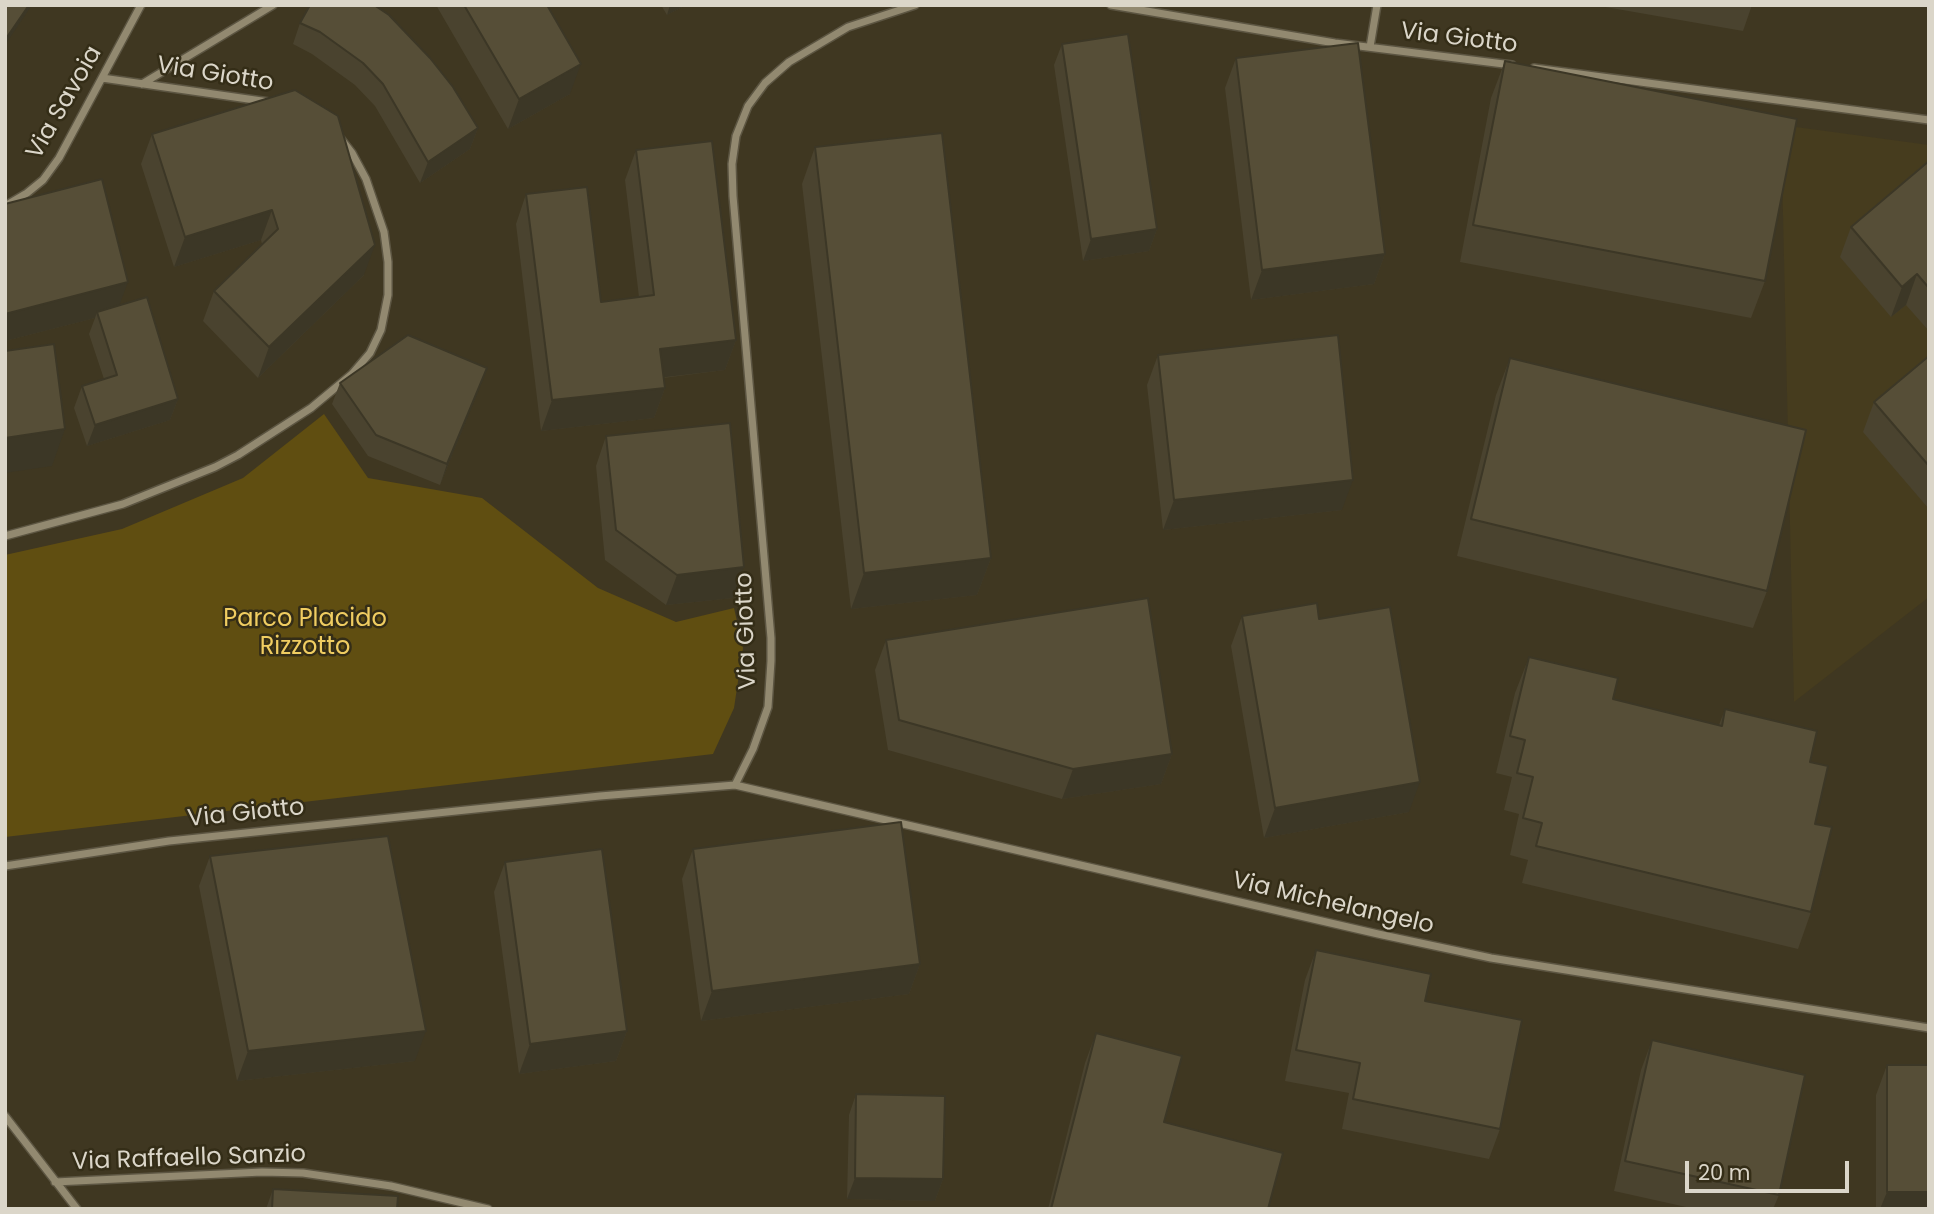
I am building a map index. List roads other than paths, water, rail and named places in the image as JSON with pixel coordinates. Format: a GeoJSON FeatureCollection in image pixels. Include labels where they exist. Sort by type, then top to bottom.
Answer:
{"type":"FeatureCollection","features":[{"type":"Feature","properties":{"kind":"street","name":"Via Savoia"},"geometry":{"type":"LineString","coordinates":[[5,206],[43,180],[72,136],[141,5]]}},
{"type":"Feature","properties":{"kind":"street"},"geometry":{"type":"LineString","coordinates":[[141,84],[273,5]]}},
{"type":"Feature","properties":{"kind":"street","name":"Via Giotto"},"geometry":{"type":"LineString","coordinates":[[5,866],[180,840],[600,796],[735,785],[754,749],[768,707],[771,661],[733,196],[732,164],[736,136],[748,106],[765,83],[789,62],[848,27],[915,5]]}},
{"type":"Feature","properties":{"kind":"street","name":"Via Giotto"},"geometry":{"type":"LineString","coordinates":[[1111,5],[1370,47],[1518,66]]}},
{"type":"Feature","properties":{"kind":"street"},"geometry":{"type":"LineString","coordinates":[[1370,47],[1377,5]]}},
{"type":"Feature","properties":{"kind":"street","name":"Via Giotto"},"geometry":{"type":"LineString","coordinates":[[1532,67],[1929,120]]}},
{"type":"Feature","properties":{"kind":"street","name":"Via Giotto"},"geometry":{"type":"LineString","coordinates":[[102,78],[275,103]]}},
{"type":"Feature","properties":{"kind":"street"},"geometry":{"type":"LineString","coordinates":[[5,536],[123,505],[215,467],[311,408],[352,374],[370,353],[382,330],[388,295],[384,232],[366,179],[352,153],[337,135]]}},
{"type":"Feature","properties":{"kind":"street","name":"Via Michelangelo"},"geometry":{"type":"LineString","coordinates":[[735,785],[1433,946],[1556,970],[1929,1028]]}},
{"type":"Feature","properties":{"kind":"street"},"geometry":{"type":"LineString","coordinates":[[5,1116],[77,1209]]}},
{"type":"Feature","properties":{"kind":"street","name":"Via Raffaello Sanzio"},"geometry":{"type":"LineString","coordinates":[[55,1182],[262,1172],[303,1173],[391,1186],[488,1209]]}},
{"type":"Feature","properties":{"kind":"park label","name":"Parco Placido Rizzotto"},"geometry":{"type":"Point","coordinates":[305,634]}}]}
